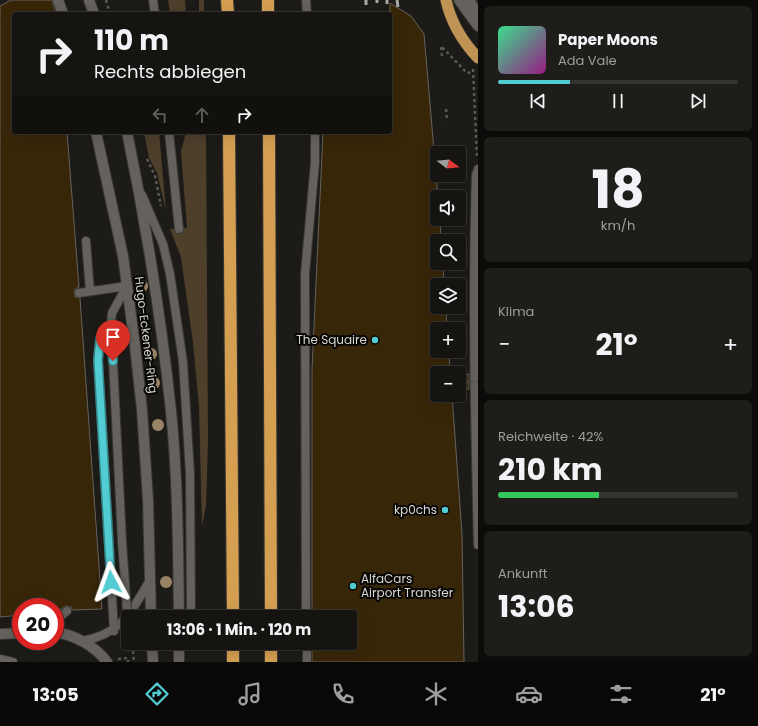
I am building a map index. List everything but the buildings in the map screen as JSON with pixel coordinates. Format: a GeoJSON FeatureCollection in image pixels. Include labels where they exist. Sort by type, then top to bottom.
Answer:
{"type":"FeatureCollection","features":[{"type":"Feature","properties":{"kind":"highway"},"geometry":{"type":"LineString","coordinates":[[227,0],[228,12]]}},
{"type":"Feature","properties":{"kind":"highway"},"geometry":{"type":"LineString","coordinates":[[268,0],[268,12]]}},
{"type":"Feature","properties":{"kind":"highway"},"geometry":{"type":"LineString","coordinates":[[446,0],[449,16],[476,62]]}},
{"type":"Feature","properties":{"kind":"highway"},"geometry":{"type":"LineString","coordinates":[[229,134],[233,610]]}},
{"type":"Feature","properties":{"kind":"highway"},"geometry":{"type":"LineString","coordinates":[[269,134],[271,610]]}},
{"type":"Feature","properties":{"kind":"highway"},"geometry":{"type":"LineString","coordinates":[[233,650],[233,662]]}},
{"type":"Feature","properties":{"kind":"highway"},"geometry":{"type":"LineString","coordinates":[[271,650],[271,662]]}},
{"type":"Feature","properties":{"kind":"street"},"geometry":{"type":"LineString","coordinates":[[58,0],[62,12]]}},
{"type":"Feature","properties":{"kind":"street"},"geometry":{"type":"LineString","coordinates":[[89,0],[93,12]]}},
{"type":"Feature","properties":{"kind":"street"},"geometry":{"type":"LineString","coordinates":[[459,0],[478,26]]}},
{"type":"Feature","properties":{"kind":"street"},"geometry":{"type":"LineString","coordinates":[[469,0],[478,14]]}},
{"type":"Feature","properties":{"kind":"street","name":"Hugo-Eckener-Ring"},"geometry":{"type":"LineString","coordinates":[[96,134],[116,220],[127,286],[142,410],[148,500],[151,610]]}},
{"type":"Feature","properties":{"kind":"street","name":"Hugo-Eckener-Ring"},"geometry":{"type":"LineString","coordinates":[[127,134],[138,186],[160,322],[171,412],[177,506],[179,610]]}},
{"type":"Feature","properties":{"kind":"street"},"geometry":{"type":"LineString","coordinates":[[0,634],[12,633]]}},
{"type":"Feature","properties":{"kind":"street"},"geometry":{"type":"LineString","coordinates":[[64,635],[82,641],[95,650],[107,662]]}},
{"type":"Feature","properties":{"kind":"street"},"geometry":{"type":"LineString","coordinates":[[152,650],[152,662]]}},
{"type":"Feature","properties":{"kind":"street"},"geometry":{"type":"LineString","coordinates":[[179,662],[183,650]]}},
{"type":"Feature","properties":{"kind":"lane"},"geometry":{"type":"LineString","coordinates":[[153,0],[155,12]]}},
{"type":"Feature","properties":{"kind":"lane"},"geometry":{"type":"LineString","coordinates":[[306,0],[307,12]]}},
{"type":"Feature","properties":{"kind":"lane"},"geometry":{"type":"LineString","coordinates":[[169,134],[179,229]]}},
{"type":"Feature","properties":{"kind":"lane"},"geometry":{"type":"LineString","coordinates":[[306,610],[305,274],[316,162],[316,134]]}},
{"type":"Feature","properties":{"kind":"lane"},"geometry":{"type":"LineString","coordinates":[[478,169],[474,225],[474,379],[478,545]]}},
{"type":"Feature","properties":{"kind":"lane"},"geometry":{"type":"LineString","coordinates":[[138,186],[163,244],[170,274],[183,362],[190,473],[191,610]]}},
{"type":"Feature","properties":{"kind":"lane"},"geometry":{"type":"LineString","coordinates":[[86,241],[90,292]]}},
{"type":"Feature","properties":{"kind":"lane"},"geometry":{"type":"LineString","coordinates":[[79,293],[127,286]]}},
{"type":"Feature","properties":{"kind":"lane"},"geometry":{"type":"LineString","coordinates":[[127,286],[112,313],[111,324],[127,610]]}},
{"type":"Feature","properties":{"kind":"lane"},"geometry":{"type":"LineString","coordinates":[[111,324],[100,339],[98,360],[114,631]]}},
{"type":"Feature","properties":{"kind":"lane"},"geometry":{"type":"LineString","coordinates":[[82,641],[98,638],[114,631],[130,612],[150,580]]}},
{"type":"Feature","properties":{"kind":"lane"},"geometry":{"type":"LineString","coordinates":[[307,650],[307,662]]}},
{"type":"Feature","properties":{"kind":"lane"},"geometry":{"type":"LineString","coordinates":[[0,659],[13,662]]}},
{"type":"Feature","properties":{"kind":"path"},"geometry":{"type":"LineString","coordinates":[[106,0],[109,12]]}},
{"type":"Feature","properties":{"kind":"path"},"geometry":{"type":"LineString","coordinates":[[442,56],[442,46],[467,73],[473,72]]}},
{"type":"Feature","properties":{"kind":"path"},"geometry":{"type":"LineString","coordinates":[[476,62],[473,72],[478,169]]}},
{"type":"Feature","properties":{"kind":"path"},"geometry":{"type":"LineString","coordinates":[[446,109],[447,121]]}},
{"type":"Feature","properties":{"kind":"path"},"geometry":{"type":"LineString","coordinates":[[466,382],[478,381]]}},
{"type":"Feature","properties":{"kind":"path"},"geometry":{"type":"LineString","coordinates":[[134,654],[134,662]]}},
{"type":"Feature","properties":{"kind":"shaded area"},"geometry":{"type":"Polygon","coordinates":[[[168,0],[185,0],[186,12],[170,12],[168,0]]]}},
{"type":"Feature","properties":{"kind":"shaded area"},"geometry":{"type":"Polygon","coordinates":[[[199,0],[204,0],[204,12],[197,12],[199,11],[199,0]]]}},
{"type":"Feature","properties":{"kind":"shaded area"},"geometry":{"type":"Polygon","coordinates":[[[144,134],[159,134],[166,211],[157,173],[149,158],[144,134]]]}},
{"type":"Feature","properties":{"kind":"shaded area"},"geometry":{"type":"Polygon","coordinates":[[[185,134],[206,134],[208,441],[206,506],[202,526],[199,407],[193,343],[181,257],[170,229],[187,228],[181,151],[185,134]]]}},
{"type":"Feature","properties":{"kind":"railway"},"geometry":{"type":"LineString","coordinates":[[366,0],[366,5]]}},
{"type":"Feature","properties":{"kind":"railway"},"geometry":{"type":"LineString","coordinates":[[397,0],[398,7]]}},
{"type":"Feature","properties":{"kind":"place","name":"The Squaire"},"geometry":{"type":"Point","coordinates":[375,340]}},
{"type":"Feature","properties":{"kind":"place","name":"kp0chs"},"geometry":{"type":"Point","coordinates":[445,510]}},
{"type":"Feature","properties":{"kind":"place","name":"AlfaCars Airport Transfer"},"geometry":{"type":"Point","coordinates":[353,586]}},
{"type":"Feature","properties":{"kind":"route"},"geometry":{"type":"LineString","coordinates":[[111,582],[98,360],[100,339],[111,324],[110,335],[113,361]]}}]}
